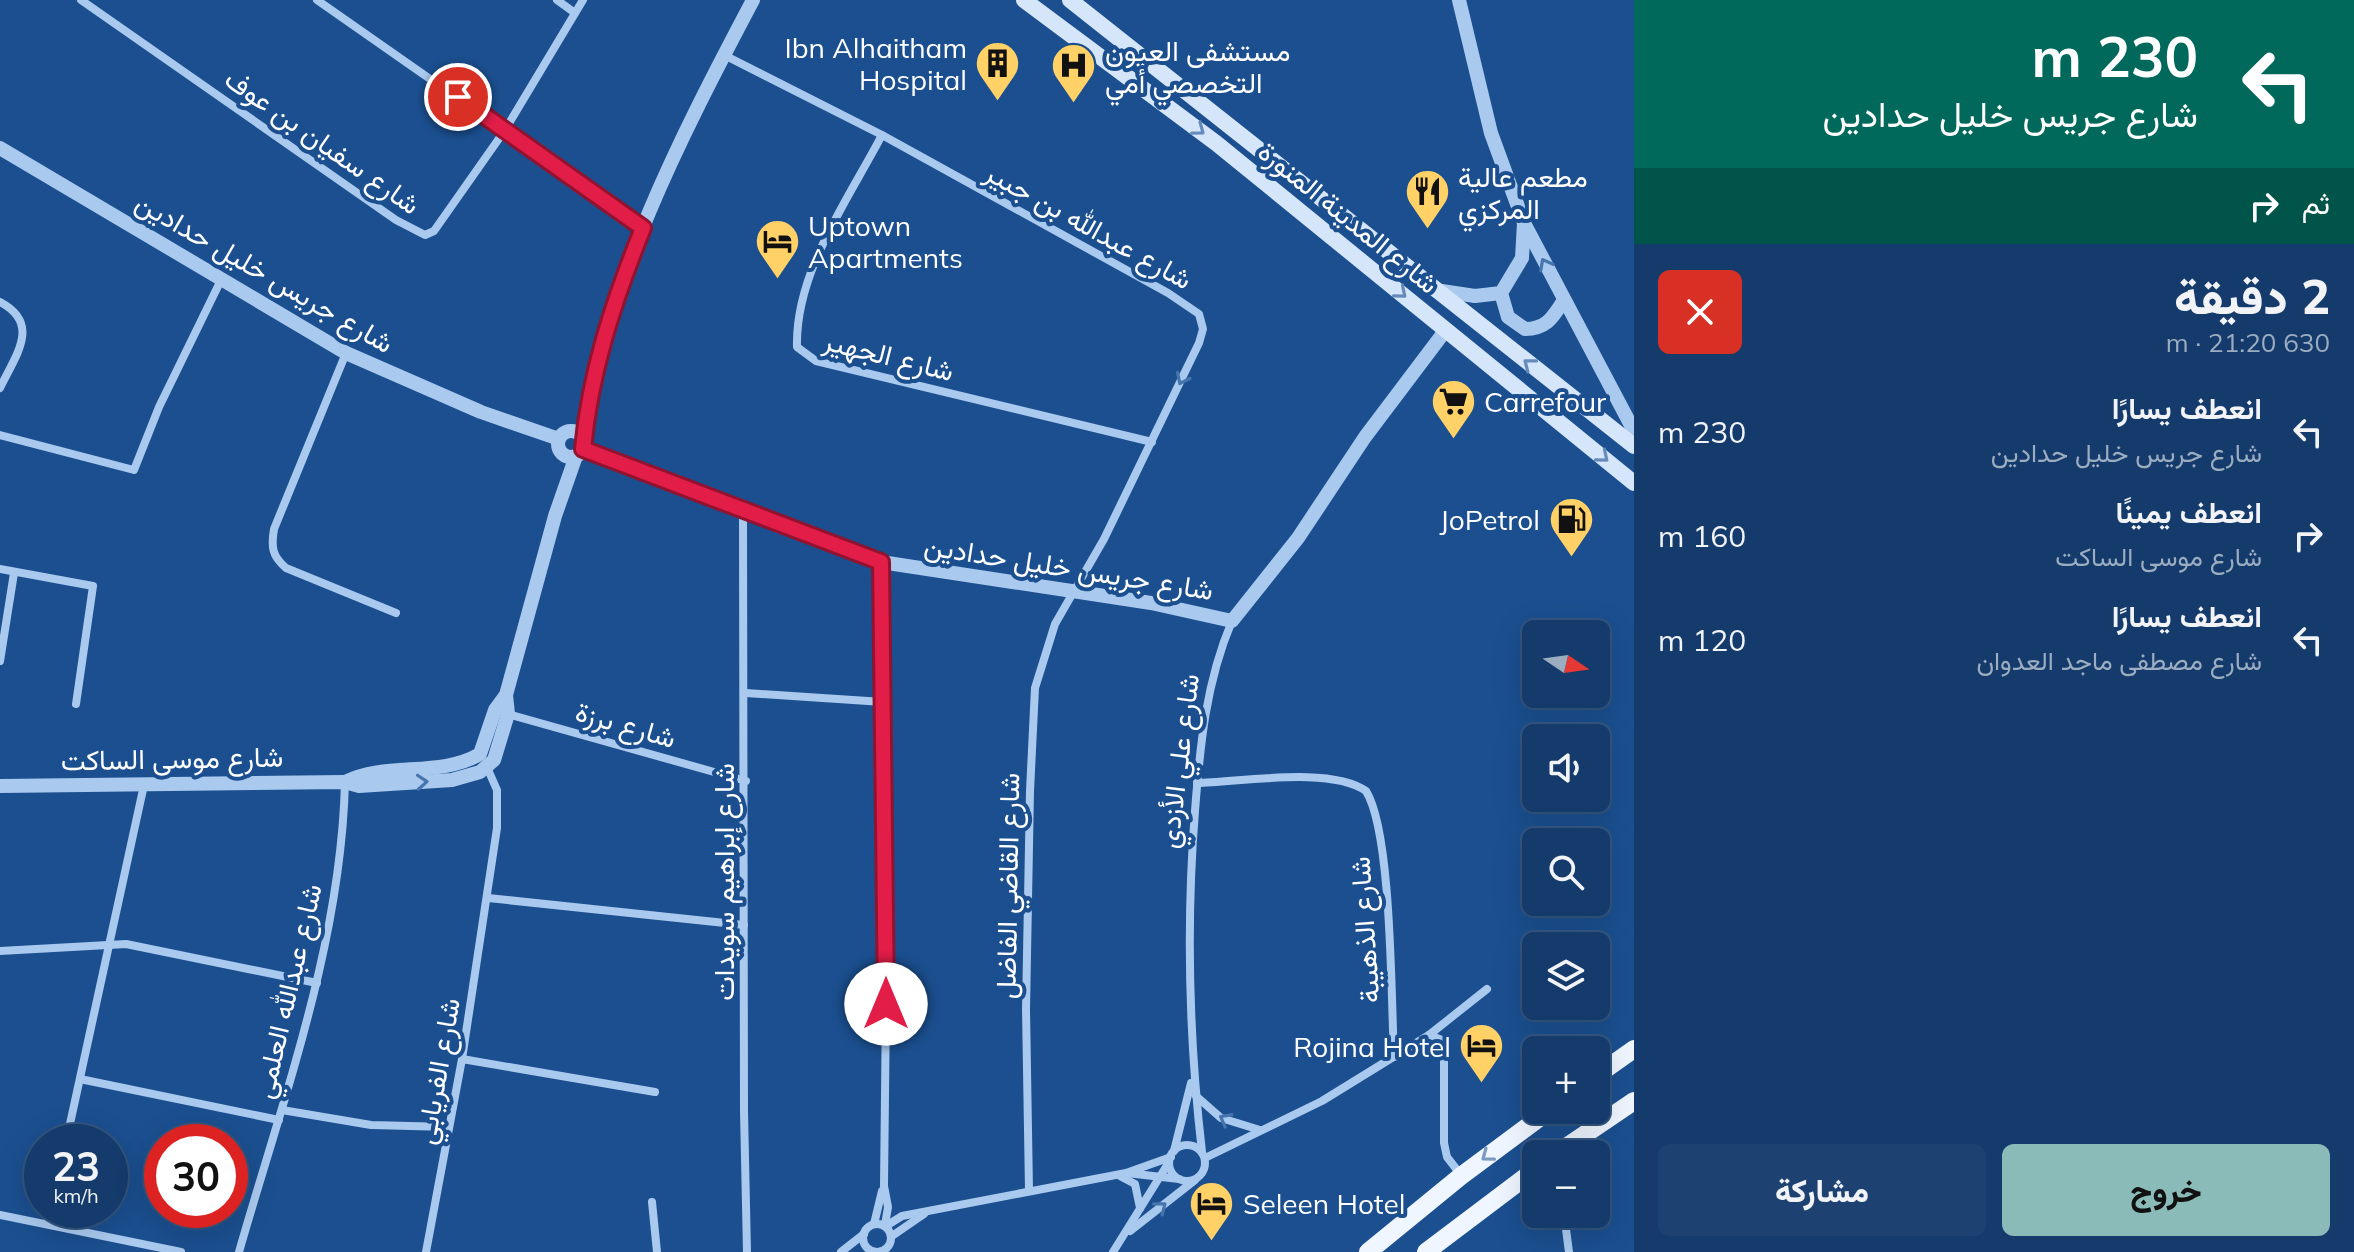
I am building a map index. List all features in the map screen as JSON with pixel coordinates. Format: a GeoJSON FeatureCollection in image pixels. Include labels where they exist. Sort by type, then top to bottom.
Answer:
{"type":"FeatureCollection","features":[{"type":"Feature","properties":{"kind":"main road","name":"شارع المدينة المنورة"},"geometry":{"type":"LineString","coordinates":[[1024,0],[1216,143],[1634,483]]}},
{"type":"Feature","properties":{"kind":"main road","name":"شارع المدينة المنورة"},"geometry":{"type":"LineString","coordinates":[[1070,0],[1634,446]]}},
{"type":"Feature","properties":{"kind":"main road"},"geometry":{"type":"LineString","coordinates":[[1610,1066],[1634,1049]]}},
{"type":"Feature","properties":{"kind":"main road"},"geometry":{"type":"LineString","coordinates":[[1610,1116],[1634,1101]]}},
{"type":"Feature","properties":{"kind":"main road"},"geometry":{"type":"LineString","coordinates":[[1610,1117],[1634,1114]]}},
{"type":"Feature","properties":{"kind":"main road"},"geometry":{"type":"LineString","coordinates":[[1368,1252],[1531,1124]]}},
{"type":"Feature","properties":{"kind":"main road"},"geometry":{"type":"LineString","coordinates":[[1576,1140],[1598,1124]]}},
{"type":"Feature","properties":{"kind":"main road"},"geometry":{"type":"LineString","coordinates":[[1428,1251],[1522,1180]]}},
{"type":"Feature","properties":{"kind":"street","name":"شارع سفيان بن عوف"},"geometry":{"type":"LineString","coordinates":[[81,0],[415,232],[425,235],[434,231],[505,130],[583,0]]}},
{"type":"Feature","properties":{"kind":"street"},"geometry":{"type":"LineString","coordinates":[[317,0],[643,228]]}},
{"type":"Feature","properties":{"kind":"street"},"geometry":{"type":"LineString","coordinates":[[557,0],[575,13]]}},
{"type":"Feature","properties":{"kind":"street"},"geometry":{"type":"LineString","coordinates":[[487,768],[494,760],[506,695],[571,445],[619,287],[643,228],[753,0]]}},
{"type":"Feature","properties":{"kind":"street"},"geometry":{"type":"LineString","coordinates":[[1459,0],[1491,133],[1524,223],[1634,431]]}},
{"type":"Feature","properties":{"kind":"street","name":"شارع عبدالله بن جبير"},"geometry":{"type":"LineString","coordinates":[[724,55],[882,135],[1194,308],[1199,314],[1203,329],[1199,343],[1104,539],[1073,591]]}},
{"type":"Feature","properties":{"kind":"street","name":"شارع الجهير"},"geometry":{"type":"LineString","coordinates":[[882,135],[812,271],[801,301],[797,347],[816,361],[1152,442]]}},
{"type":"Feature","properties":{"kind":"street","name":"شارع جريس خليل حدادين"},"geometry":{"type":"LineString","coordinates":[[0,148],[346,353],[481,412],[881,562],[1151,603],[1232,621]]}},
{"type":"Feature","properties":{"kind":"street"},"geometry":{"type":"LineString","coordinates":[[1435,290],[1475,296],[1501,293],[1515,276],[1522,258],[1524,223]]}},
{"type":"Feature","properties":{"kind":"street"},"geometry":{"type":"LineString","coordinates":[[0,435],[134,470],[169,385],[221,280]]}},
{"type":"Feature","properties":{"kind":"street"},"geometry":{"type":"LineString","coordinates":[[1501,293],[1508,317],[1525,329],[1543,327],[1552,320],[1564,300]]}},
{"type":"Feature","properties":{"kind":"street"},"geometry":{"type":"LineString","coordinates":[[0,302],[20,317],[23,329],[22,341],[0,388]]}},
{"type":"Feature","properties":{"kind":"street","name":"شارع علي الأزدي"},"geometry":{"type":"LineString","coordinates":[[1203,1155],[1192,1078],[1191,892],[1197,783],[1208,695],[1232,621],[1298,538],[1365,437],[1445,331]]}},
{"type":"Feature","properties":{"kind":"street"},"geometry":{"type":"LineString","coordinates":[[346,353],[274,529],[272,549],[276,559],[286,568],[396,613]]}},
{"type":"Feature","properties":{"kind":"street","name":"شارع إبراهيم سويدات"},"geometry":{"type":"LineString","coordinates":[[743,512],[747,1252]]}},
{"type":"Feature","properties":{"kind":"street"},"geometry":{"type":"LineString","coordinates":[[881,562],[887,913],[884,1186],[888,1207],[885,1226],[892,1236]]}},
{"type":"Feature","properties":{"kind":"street"},"geometry":{"type":"LineString","coordinates":[[0,569],[93,586],[76,704]]}},
{"type":"Feature","properties":{"kind":"street"},"geometry":{"type":"LineString","coordinates":[[0,661],[14,573]]}},
{"type":"Feature","properties":{"kind":"street","name":"شارع القاضي الفاضل"},"geometry":{"type":"LineString","coordinates":[[1029,1190],[1026,1009],[1032,710],[1044,654],[1073,591]]}},
{"type":"Feature","properties":{"kind":"street"},"geometry":{"type":"LineString","coordinates":[[746,693],[883,702]]}},
{"type":"Feature","properties":{"kind":"street"},"geometry":{"type":"LineString","coordinates":[[480,754],[502,712]]}},
{"type":"Feature","properties":{"kind":"street","name":"شارع برزة"},"geometry":{"type":"LineString","coordinates":[[502,712],[746,781]]}},
{"type":"Feature","properties":{"kind":"street","name":"شارع الفريابي"},"geometry":{"type":"LineString","coordinates":[[426,1252],[462,1059],[488,898],[498,807],[497,790],[480,754]]}},
{"type":"Feature","properties":{"kind":"street","name":"شارع موسى الساكت"},"geometry":{"type":"LineString","coordinates":[[0,786],[345,782],[379,772],[456,764],[480,754]]}},
{"type":"Feature","properties":{"kind":"street","name":"شارع موسى الساكت"},"geometry":{"type":"LineString","coordinates":[[345,782],[359,786],[452,780],[487,768]]}},
{"type":"Feature","properties":{"kind":"street","name":"شارع الذهيبة"},"geometry":{"type":"LineString","coordinates":[[1197,783],[1341,780],[1356,784],[1372,801],[1383,861],[1394,1057]]}},
{"type":"Feature","properties":{"kind":"street","name":"شارع عبدالله العلمي"},"geometry":{"type":"LineString","coordinates":[[239,1252],[317,983],[339,865],[345,782]]}},
{"type":"Feature","properties":{"kind":"street"},"geometry":{"type":"LineString","coordinates":[[70,1124],[144,785]]}},
{"type":"Feature","properties":{"kind":"street"},"geometry":{"type":"LineString","coordinates":[[488,898],[744,925]]}},
{"type":"Feature","properties":{"kind":"street"},"geometry":{"type":"LineString","coordinates":[[0,951],[111,944],[143,947],[317,983]]}},
{"type":"Feature","properties":{"kind":"street"},"geometry":{"type":"LineString","coordinates":[[1203,1155],[1308,1109],[1429,1035],[1487,989]]}},
{"type":"Feature","properties":{"kind":"street"},"geometry":{"type":"LineString","coordinates":[[1429,1035],[1442,1040],[1444,1045],[1444,1143],[1447,1157],[1461,1176]]}},
{"type":"Feature","properties":{"kind":"street"},"geometry":{"type":"LineString","coordinates":[[462,1059],[655,1092]]}},
{"type":"Feature","properties":{"kind":"street","name":"شارع علي الأزدي"},"geometry":{"type":"LineString","coordinates":[[1171,1157],[1192,1078]]}},
{"type":"Feature","properties":{"kind":"street"},"geometry":{"type":"LineString","coordinates":[[80,1079],[279,1120]]}},
{"type":"Feature","properties":{"kind":"street"},"geometry":{"type":"LineString","coordinates":[[1196,1096],[1221,1118],[1261,1130]]}},
{"type":"Feature","properties":{"kind":"street"},"geometry":{"type":"LineString","coordinates":[[282,1110],[371,1125],[449,1127]]}},
{"type":"Feature","properties":{"kind":"street"},"geometry":{"type":"LineString","coordinates":[[874,1224],[885,1226],[902,1216],[1126,1173],[1171,1157],[1191,1145],[1203,1155],[1204,1170],[1126,1234]]}},
{"type":"Feature","properties":{"kind":"street"},"geometry":{"type":"LineString","coordinates":[[1113,1252],[1171,1157]]}},
{"type":"Feature","properties":{"kind":"street"},"geometry":{"type":"LineString","coordinates":[[1171,1157],[1173,1174],[1179,1179]]}},
{"type":"Feature","properties":{"kind":"street"},"geometry":{"type":"LineString","coordinates":[[1126,1173],[1195,1179]]}},
{"type":"Feature","properties":{"kind":"street"},"geometry":{"type":"LineString","coordinates":[[1115,1175],[1135,1184],[1140,1211]]}},
{"type":"Feature","properties":{"kind":"street"},"geometry":{"type":"LineString","coordinates":[[841,1252],[874,1224],[884,1186]]}},
{"type":"Feature","properties":{"kind":"street"},"geometry":{"type":"LineString","coordinates":[[652,1202],[657,1252]]}},
{"type":"Feature","properties":{"kind":"street"},"geometry":{"type":"LineString","coordinates":[[864,1234],[864,1243],[869,1251],[887,1250],[892,1236],[928,1211]]}},
{"type":"Feature","properties":{"kind":"street"},"geometry":{"type":"LineString","coordinates":[[0,1215],[24,1220]]}},
{"type":"Feature","properties":{"kind":"street"},"geometry":{"type":"LineString","coordinates":[[66,1228],[181,1252]]}},
{"type":"Feature","properties":{"kind":"street"},"geometry":{"type":"LineString","coordinates":[[1566,1228],[1569,1252]]}},
{"type":"Feature","properties":{"kind":"place","name":"Ibn Alhaitham Hospital"},"geometry":{"type":"Point","coordinates":[998,102]}},
{"type":"Feature","properties":{"kind":"place","name":"مستشفى العيون التخصصي أمي"},"geometry":{"type":"Point","coordinates":[1074,105]}},
{"type":"Feature","properties":{"kind":"place","name":"مطعم عالية المركزي"},"geometry":{"type":"Point","coordinates":[1427,231]}},
{"type":"Feature","properties":{"kind":"place","name":"Uptown Apartments"},"geometry":{"type":"Point","coordinates":[777,280]}},
{"type":"Feature","properties":{"kind":"place","name":"Carrefour"},"geometry":{"type":"Point","coordinates":[1453,440]}},
{"type":"Feature","properties":{"kind":"place","name":"JoPetrol"},"geometry":{"type":"Point","coordinates":[1571,558]}},
{"type":"Feature","properties":{"kind":"place","name":"Rojina Hotel"},"geometry":{"type":"Point","coordinates":[1482,1085]}},
{"type":"Feature","properties":{"kind":"place","name":"Seleen Hotel"},"geometry":{"type":"Point","coordinates":[1212,1242]}},
{"type":"Feature","properties":{"kind":"route"},"geometry":{"type":"LineString","coordinates":[[458,97],[643,228],[619,287],[590,387],[583,449],[881,562],[886,1004]]}}]}
